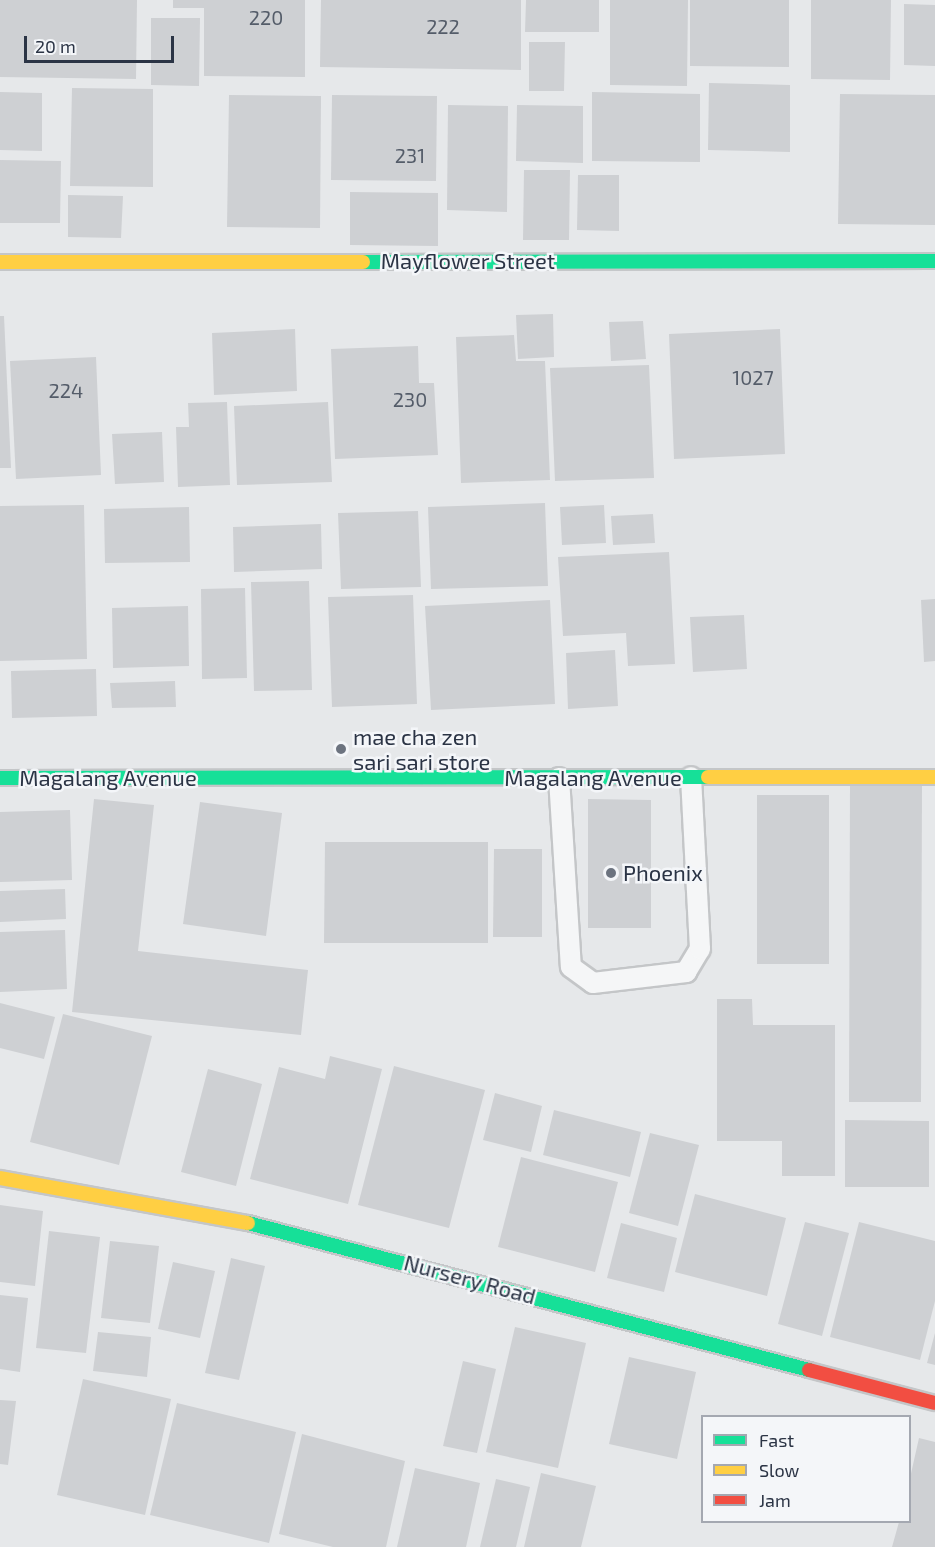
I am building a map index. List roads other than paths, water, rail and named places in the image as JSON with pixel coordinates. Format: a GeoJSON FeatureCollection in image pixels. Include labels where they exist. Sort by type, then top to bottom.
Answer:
{"type":"FeatureCollection","features":[{"type":"Feature","properties":{"kind":"street","name":"Mayflower Street"},"geometry":{"type":"LineString","coordinates":[[0,262],[935,261]]}},
{"type":"Feature","properties":{"kind":"street","name":"Magalang Avenue"},"geometry":{"type":"LineString","coordinates":[[0,778],[935,777]]}},
{"type":"Feature","properties":{"kind":"street","name":"Nursery Road"},"geometry":{"type":"LineString","coordinates":[[0,1178],[280,1229],[935,1403]]}},
{"type":"Feature","properties":{"kind":"lane"},"geometry":{"type":"LineString","coordinates":[[558,778],[571,967],[593,983],[686,972],[700,949],[691,777]]}},
{"type":"Feature","properties":{"kind":"place","name":"mae cha zen sari sari store"},"geometry":{"type":"Point","coordinates":[341,749]}},
{"type":"Feature","properties":{"kind":"place","name":"Phoenix"},"geometry":{"type":"Point","coordinates":[611,873]}}]}
